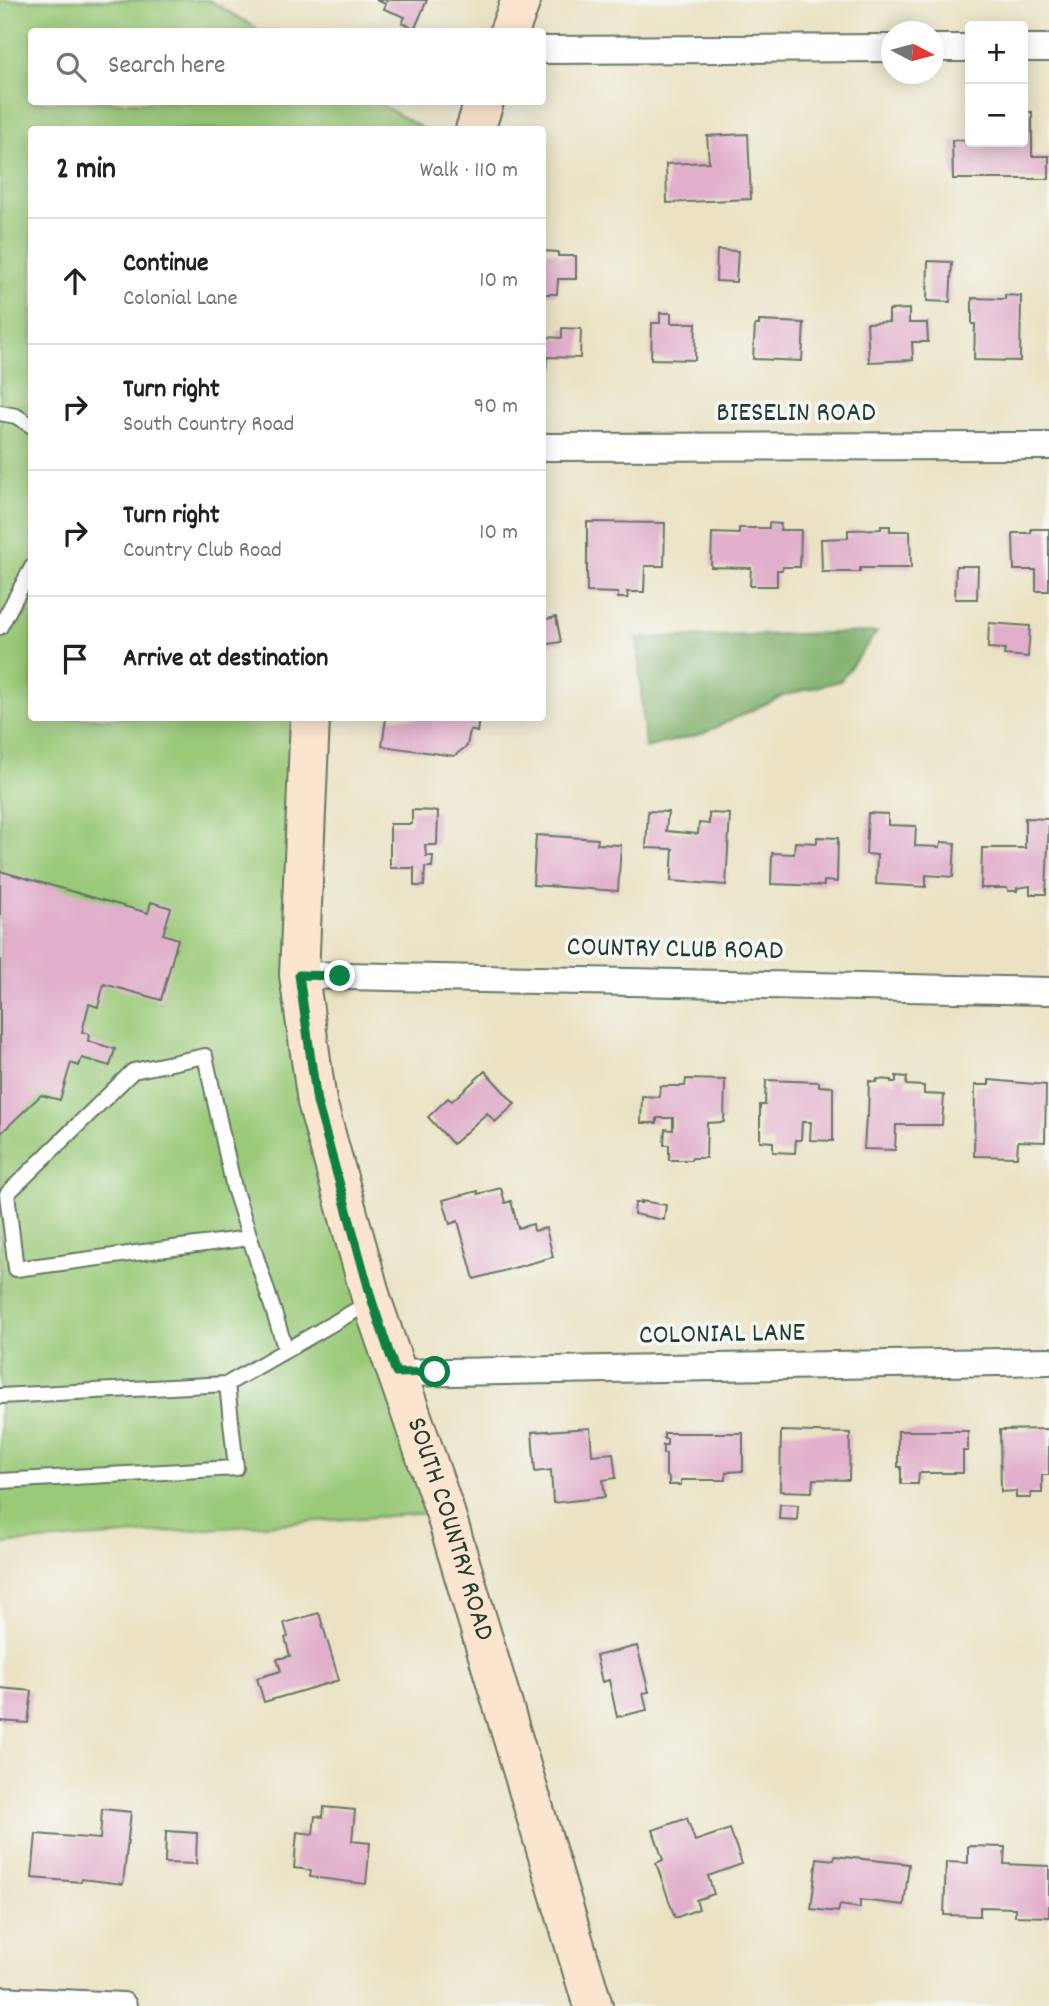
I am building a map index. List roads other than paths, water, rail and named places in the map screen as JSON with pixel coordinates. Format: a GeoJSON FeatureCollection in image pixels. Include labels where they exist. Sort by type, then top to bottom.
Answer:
{"type":"FeatureCollection","features":[{"type":"Feature","properties":{"kind":"main road"},"geometry":{"type":"LineString","coordinates":[[510,28],[521,0]]}},
{"type":"Feature","properties":{"kind":"main road"},"geometry":{"type":"LineString","coordinates":[[476,126],[483,105]]}},
{"type":"Feature","properties":{"kind":"main road","name":"SOUTH COUNTRY ROAD"},"geometry":{"type":"LineString","coordinates":[[310,721],[299,975],[317,1102],[372,1301],[445,1512],[593,2006]]}},
{"type":"Feature","properties":{"kind":"street"},"geometry":{"type":"LineString","coordinates":[[546,50],[881,48]]}},
{"type":"Feature","properties":{"kind":"street"},"geometry":{"type":"LineString","coordinates":[[944,48],[965,48]]}},
{"type":"Feature","properties":{"kind":"street"},"geometry":{"type":"LineString","coordinates":[[1028,48],[1049,48]]}},
{"type":"Feature","properties":{"kind":"street","name":"BIESELIN ROAD"},"geometry":{"type":"LineString","coordinates":[[546,447],[1049,446]]}},
{"type":"Feature","properties":{"kind":"street","name":"COUNTRY CLUB ROAD"},"geometry":{"type":"LineString","coordinates":[[299,975],[1049,991]]}},
{"type":"Feature","properties":{"kind":"street","name":"COLONIAL LANE"},"geometry":{"type":"LineString","coordinates":[[396,1373],[1049,1362]]}},
{"type":"Feature","properties":{"kind":"street"},"geometry":{"type":"LineString","coordinates":[[0,2000],[123,2006]]}},
{"type":"Feature","properties":{"kind":"lane"},"geometry":{"type":"LineString","coordinates":[[0,413],[16,416],[28,424]]}},
{"type":"Feature","properties":{"kind":"lane"},"geometry":{"type":"LineString","coordinates":[[0,627],[28,574]]}},
{"type":"Feature","properties":{"kind":"lane"},"geometry":{"type":"LineString","coordinates":[[250,1238],[16,1269],[3,1196],[133,1071],[205,1056],[234,1188],[286,1350]]}},
{"type":"Feature","properties":{"kind":"lane"},"geometry":{"type":"LineString","coordinates":[[0,1396],[228,1384],[372,1301]]}},
{"type":"Feature","properties":{"kind":"lane"},"geometry":{"type":"LineString","coordinates":[[0,1482],[236,1468],[228,1384]]}}]}
